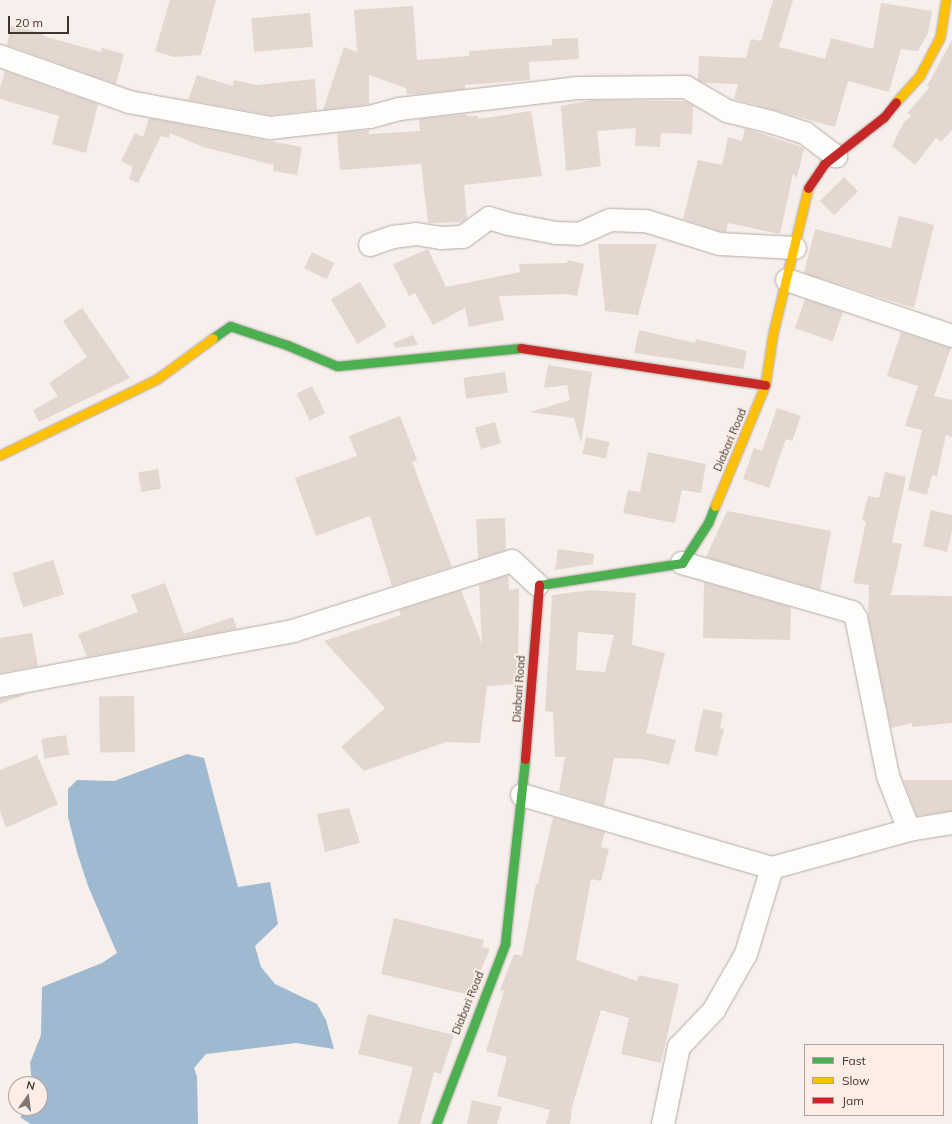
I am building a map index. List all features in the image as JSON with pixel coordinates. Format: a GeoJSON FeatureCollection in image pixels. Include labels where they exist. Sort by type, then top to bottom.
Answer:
{"type":"FeatureCollection","features":[{"type":"Feature","properties":{"kind":"street","name":"Diabari Road"},"geometry":{"type":"LineString","coordinates":[[682,563],[708,523],[766,385],[773,333],[795,248],[806,191],[824,164],[884,117],[920,75],[940,37],[946,0]]}},
{"type":"Feature","properties":{"kind":"street"},"geometry":{"type":"LineString","coordinates":[[0,56],[129,102],[270,128],[370,117],[399,109],[577,88],[686,87],[727,112],[771,122],[805,133],[836,156]]}},
{"type":"Feature","properties":{"kind":"street"},"geometry":{"type":"LineString","coordinates":[[370,245],[393,237],[416,234],[442,238],[463,237],[489,218],[509,224],[579,234],[610,220],[646,221],[720,244],[795,248]]}},
{"type":"Feature","properties":{"kind":"street"},"geometry":{"type":"LineString","coordinates":[[787,280],[952,336]]}},
{"type":"Feature","properties":{"kind":"street"},"geometry":{"type":"LineString","coordinates":[[0,455],[157,379],[230,326],[287,345],[337,366],[520,348],[766,385]]}},
{"type":"Feature","properties":{"kind":"street"},"geometry":{"type":"LineString","coordinates":[[0,686],[292,631],[512,561],[538,585],[682,563],[852,612],[856,618],[888,776],[909,830]]}},
{"type":"Feature","properties":{"kind":"street","name":"Diabari Road"},"geometry":{"type":"LineString","coordinates":[[436,1124],[469,1033],[505,944],[522,795],[538,585]]}},
{"type":"Feature","properties":{"kind":"street"},"geometry":{"type":"LineString","coordinates":[[522,795],[772,868],[909,830],[952,823]]}},
{"type":"Feature","properties":{"kind":"street"},"geometry":{"type":"LineString","coordinates":[[663,1124],[679,1047],[714,1010],[746,954],[759,904],[772,868]]}},
{"type":"Feature","properties":{"kind":"water"},"geometry":{"type":"Polygon","coordinates":[[[187,754],[204,758],[238,887],[270,882],[278,924],[255,946],[261,967],[275,984],[317,1004],[326,1020],[334,1049],[296,1043],[206,1054],[194,1068],[197,1077],[198,1124],[31,1124],[21,1118],[21,1116],[48,1116],[48,1076],[31,1076],[30,1063],[41,1035],[42,987],[102,963],[117,953],[88,886],[68,817],[68,789],[77,780],[114,781],[187,754]]]}},
{"type":"Feature","properties":{"kind":"building"},"geometry":{"type":"Polygon","coordinates":[[[170,0],[216,0],[201,55],[174,57],[155,51],[170,0]]]}},
{"type":"Feature","properties":{"kind":"building"},"geometry":{"type":"Polygon","coordinates":[[[773,0],[793,0],[779,47],[825,59],[831,38],[873,49],[881,3],[932,11],[928,33],[918,51],[901,49],[889,92],[848,81],[835,127],[734,99],[738,84],[704,83],[698,80],[699,56],[746,58],[751,39],[761,41],[773,0]]]}},
{"type":"Feature","properties":{"kind":"building"},"geometry":{"type":"Polygon","coordinates":[[[413,6],[417,60],[469,56],[469,51],[552,45],[552,39],[578,38],[579,59],[529,62],[530,80],[465,85],[465,89],[417,94],[407,94],[406,88],[369,75],[369,104],[323,110],[344,47],[357,52],[354,10],[413,6]]]}},
{"type":"Feature","properties":{"kind":"building"},"geometry":{"type":"Polygon","coordinates":[[[310,13],[313,47],[254,52],[251,18],[310,13]]]}},
{"type":"Feature","properties":{"kind":"building"},"geometry":{"type":"Polygon","coordinates":[[[11,26],[43,33],[43,36],[101,52],[102,48],[124,54],[116,84],[7,45],[11,26]]]}},
{"type":"Feature","properties":{"kind":"building"},"geometry":{"type":"Polygon","coordinates":[[[952,40],[952,130],[941,142],[936,138],[915,165],[892,146],[904,122],[911,116],[907,113],[929,88],[927,86],[952,40]]]}},
{"type":"Feature","properties":{"kind":"building"},"geometry":{"type":"Polygon","coordinates":[[[5,71],[98,104],[86,153],[52,144],[59,116],[0,99],[0,88],[5,71]]]}},
{"type":"Feature","properties":{"kind":"building"},"geometry":{"type":"Polygon","coordinates":[[[197,75],[233,86],[234,80],[256,85],[315,79],[317,110],[270,115],[188,100],[197,75]]]}},
{"type":"Feature","properties":{"kind":"building"},"geometry":{"type":"Polygon","coordinates":[[[593,100],[685,101],[693,106],[692,134],[661,133],[660,147],[635,146],[636,128],[597,131],[601,166],[566,171],[561,106],[593,100]]]}},
{"type":"Feature","properties":{"kind":"building"},"geometry":{"type":"Polygon","coordinates":[[[531,111],[542,176],[464,185],[467,218],[463,222],[428,223],[421,164],[340,170],[337,133],[369,130],[369,134],[420,131],[419,119],[467,114],[467,116],[478,116],[478,119],[531,111]]]}},
{"type":"Feature","properties":{"kind":"building"},"geometry":{"type":"Polygon","coordinates":[[[149,118],[302,147],[297,175],[273,171],[274,165],[203,147],[170,133],[169,138],[161,136],[138,183],[129,179],[133,167],[121,161],[135,133],[143,137],[149,118]]]}},
{"type":"Feature","properties":{"kind":"building"},"geometry":{"type":"Polygon","coordinates":[[[745,128],[804,148],[797,178],[793,174],[780,234],[728,223],[726,232],[722,232],[683,219],[698,160],[722,165],[728,137],[742,141],[745,128]]]}},
{"type":"Feature","properties":{"kind":"building"},"geometry":{"type":"Polygon","coordinates":[[[844,177],[858,191],[834,215],[820,201],[844,177]]]}},
{"type":"Feature","properties":{"kind":"building"},"geometry":{"type":"Polygon","coordinates":[[[899,216],[934,225],[914,308],[804,273],[815,229],[891,248],[899,216]]]}},
{"type":"Feature","properties":{"kind":"building"},"geometry":{"type":"Polygon","coordinates":[[[598,244],[657,244],[638,315],[605,311],[598,244]]]}},
{"type":"Feature","properties":{"kind":"building"},"geometry":{"type":"Polygon","coordinates":[[[428,249],[446,287],[520,272],[519,264],[567,263],[568,260],[584,264],[577,296],[567,294],[499,296],[504,320],[469,327],[465,308],[433,325],[415,293],[409,296],[393,264],[428,249]]]}},
{"type":"Feature","properties":{"kind":"building"},"geometry":{"type":"Polygon","coordinates":[[[312,252],[334,263],[327,279],[304,268],[312,252]]]}},
{"type":"Feature","properties":{"kind":"building"},"geometry":{"type":"Polygon","coordinates":[[[360,282],[387,327],[358,344],[331,300],[360,282]]]}},
{"type":"Feature","properties":{"kind":"building"},"geometry":{"type":"Polygon","coordinates":[[[805,299],[843,312],[833,341],[795,328],[805,299]]]}},
{"type":"Feature","properties":{"kind":"building"},"geometry":{"type":"Polygon","coordinates":[[[82,308],[130,378],[39,422],[33,410],[58,396],[49,383],[87,357],[63,321],[82,308]]]}},
{"type":"Feature","properties":{"kind":"building"},"geometry":{"type":"Polygon","coordinates":[[[639,330],[695,343],[696,339],[747,351],[743,369],[634,353],[639,330]]]}},
{"type":"Feature","properties":{"kind":"building"},"geometry":{"type":"Polygon","coordinates":[[[901,332],[951,348],[934,396],[952,400],[952,437],[946,435],[937,476],[932,475],[927,495],[908,490],[922,430],[905,426],[918,386],[887,376],[901,332]]]}},
{"type":"Feature","properties":{"kind":"building"},"geometry":{"type":"Polygon","coordinates":[[[413,335],[418,345],[395,348],[393,343],[413,335]]]}},
{"type":"Feature","properties":{"kind":"building"},"geometry":{"type":"Polygon","coordinates":[[[548,365],[592,372],[581,443],[574,418],[530,412],[570,400],[567,385],[544,388],[548,365]]]}},
{"type":"Feature","properties":{"kind":"building"},"geometry":{"type":"Polygon","coordinates":[[[505,372],[508,393],[466,399],[463,378],[505,372]]]}},
{"type":"Feature","properties":{"kind":"building"},"geometry":{"type":"Polygon","coordinates":[[[312,386],[325,413],[310,420],[297,393],[312,386]]]}},
{"type":"Feature","properties":{"kind":"building"},"geometry":{"type":"Polygon","coordinates":[[[777,408],[801,416],[792,441],[786,439],[769,488],[743,479],[754,448],[762,451],[777,408]]]}},
{"type":"Feature","properties":{"kind":"building"},"geometry":{"type":"Polygon","coordinates":[[[400,416],[417,460],[412,462],[452,567],[392,586],[370,516],[316,536],[295,478],[357,456],[349,436],[400,416]]]}},
{"type":"Feature","properties":{"kind":"building"},"geometry":{"type":"Polygon","coordinates":[[[495,422],[501,443],[481,449],[475,428],[495,422]]]}},
{"type":"Feature","properties":{"kind":"building"},"geometry":{"type":"Polygon","coordinates":[[[586,437],[609,442],[606,459],[582,454],[586,437]]]}},
{"type":"Feature","properties":{"kind":"building"},"geometry":{"type":"Polygon","coordinates":[[[648,452],[706,464],[701,493],[682,490],[675,523],[623,513],[628,490],[640,492],[648,452]]]}},
{"type":"Feature","properties":{"kind":"building"},"geometry":{"type":"Polygon","coordinates":[[[158,469],[161,489],[141,492],[138,472],[158,469]]]}},
{"type":"Feature","properties":{"kind":"building"},"geometry":{"type":"Polygon","coordinates":[[[885,472],[906,477],[892,542],[902,544],[891,595],[952,596],[952,723],[912,727],[912,723],[891,728],[868,615],[869,585],[853,583],[866,522],[862,520],[868,496],[879,498],[885,472]]]}},
{"type":"Feature","properties":{"kind":"building"},"geometry":{"type":"Polygon","coordinates":[[[931,510],[952,515],[952,531],[947,552],[923,546],[931,510]]]}},
{"type":"Feature","properties":{"kind":"building"},"geometry":{"type":"Polygon","coordinates":[[[727,511],[831,531],[820,590],[706,557],[727,511]]]}},
{"type":"Feature","properties":{"kind":"building"},"geometry":{"type":"Polygon","coordinates":[[[505,518],[506,550],[478,559],[476,519],[505,518]]]}},
{"type":"Feature","properties":{"kind":"building"},"geometry":{"type":"Polygon","coordinates":[[[558,549],[594,554],[593,564],[555,570],[558,549]]]}},
{"type":"Feature","properties":{"kind":"building"},"geometry":{"type":"Polygon","coordinates":[[[53,560],[64,594],[23,608],[12,573],[53,560]]]}},
{"type":"Feature","properties":{"kind":"building"},"geometry":{"type":"Polygon","coordinates":[[[508,575],[509,590],[519,588],[518,684],[487,686],[480,743],[446,742],[364,771],[341,747],[385,708],[324,641],[401,615],[399,610],[461,590],[482,644],[479,585],[508,575]]]}},
{"type":"Feature","properties":{"kind":"building"},"geometry":{"type":"Polygon","coordinates":[[[704,582],[791,607],[790,640],[703,638],[704,582]]]}},
{"type":"Feature","properties":{"kind":"building"},"geometry":{"type":"Polygon","coordinates":[[[165,583],[184,634],[233,617],[237,629],[87,657],[78,634],[138,612],[131,595],[165,583]]]}},
{"type":"Feature","properties":{"kind":"building"},"geometry":{"type":"Polygon","coordinates":[[[590,590],[636,593],[632,645],[665,653],[646,733],[676,740],[669,765],[642,759],[614,758],[604,806],[559,792],[565,757],[555,757],[553,712],[545,711],[552,595],[590,590]],[[578,632],[576,670],[605,672],[614,635],[578,632]]]}},
{"type":"Feature","properties":{"kind":"building"},"geometry":{"type":"Polygon","coordinates":[[[32,633],[38,666],[0,673],[0,638],[32,633]]]}},
{"type":"Feature","properties":{"kind":"building"},"geometry":{"type":"Polygon","coordinates":[[[27,694],[0,704],[0,698],[27,694]]]}},
{"type":"Feature","properties":{"kind":"building"},"geometry":{"type":"Polygon","coordinates":[[[134,696],[135,752],[100,753],[99,697],[134,696]]]}},
{"type":"Feature","properties":{"kind":"building"},"geometry":{"type":"Polygon","coordinates":[[[703,709],[723,713],[720,728],[724,729],[717,756],[694,751],[703,709]]]}},
{"type":"Feature","properties":{"kind":"building"},"geometry":{"type":"Polygon","coordinates":[[[66,735],[69,755],[44,759],[41,739],[66,735]]]}},
{"type":"Feature","properties":{"kind":"building"},"geometry":{"type":"Polygon","coordinates":[[[37,755],[58,804],[6,828],[0,811],[0,770],[37,755]]]}},
{"type":"Feature","properties":{"kind":"building"},"geometry":{"type":"Polygon","coordinates":[[[903,780],[952,780],[952,811],[917,816],[903,780]]]}},
{"type":"Feature","properties":{"kind":"building"},"geometry":{"type":"Polygon","coordinates":[[[349,808],[360,843],[325,852],[317,814],[349,808]]]}},
{"type":"Feature","properties":{"kind":"building"},"geometry":{"type":"Polygon","coordinates":[[[553,817],[605,832],[601,847],[609,849],[601,881],[591,879],[576,960],[637,981],[639,975],[679,984],[661,1063],[621,1054],[629,1018],[601,1010],[572,1107],[570,1124],[546,1124],[550,1110],[497,1096],[507,1057],[486,1051],[504,991],[500,990],[514,954],[522,956],[536,884],[538,884],[553,817]]]}},
{"type":"Feature","properties":{"kind":"building"},"geometry":{"type":"Polygon","coordinates":[[[394,918],[484,940],[482,947],[490,949],[470,995],[381,974],[394,918]]]}},
{"type":"Feature","properties":{"kind":"building"},"geometry":{"type":"Polygon","coordinates":[[[368,1014],[454,1035],[441,1074],[434,1072],[420,1124],[398,1124],[413,1067],[358,1054],[368,1014]]]}},
{"type":"Feature","properties":{"kind":"building"},"geometry":{"type":"Polygon","coordinates":[[[472,1100],[502,1107],[497,1124],[467,1124],[472,1100]]]}},
{"type":"Feature","properties":{"kind":"traffic: fast"},"geometry":{"type":"LineString","coordinates":[[213,338],[230,326],[287,345],[337,366],[521,348]]}},
{"type":"Feature","properties":{"kind":"traffic: fast"},"geometry":{"type":"LineString","coordinates":[[539,585],[682,563],[708,523],[715,506]]}},
{"type":"Feature","properties":{"kind":"traffic: fast"},"geometry":{"type":"LineString","coordinates":[[436,1124],[505,944],[525,759]]}},
{"type":"Feature","properties":{"kind":"traffic: slow"},"geometry":{"type":"LineString","coordinates":[[896,102],[920,75],[940,37],[946,0]]}},
{"type":"Feature","properties":{"kind":"traffic: slow"},"geometry":{"type":"LineString","coordinates":[[715,506],[765,385],[773,333],[808,188]]}},
{"type":"Feature","properties":{"kind":"traffic: slow"},"geometry":{"type":"LineString","coordinates":[[0,455],[157,379],[213,338]]}},
{"type":"Feature","properties":{"kind":"traffic: jam"},"geometry":{"type":"LineString","coordinates":[[808,188],[824,164],[884,117],[896,102]]}},
{"type":"Feature","properties":{"kind":"traffic: jam"},"geometry":{"type":"LineString","coordinates":[[521,348],[765,385]]}},
{"type":"Feature","properties":{"kind":"traffic: jam"},"geometry":{"type":"LineString","coordinates":[[525,759],[539,585]]}}]}
